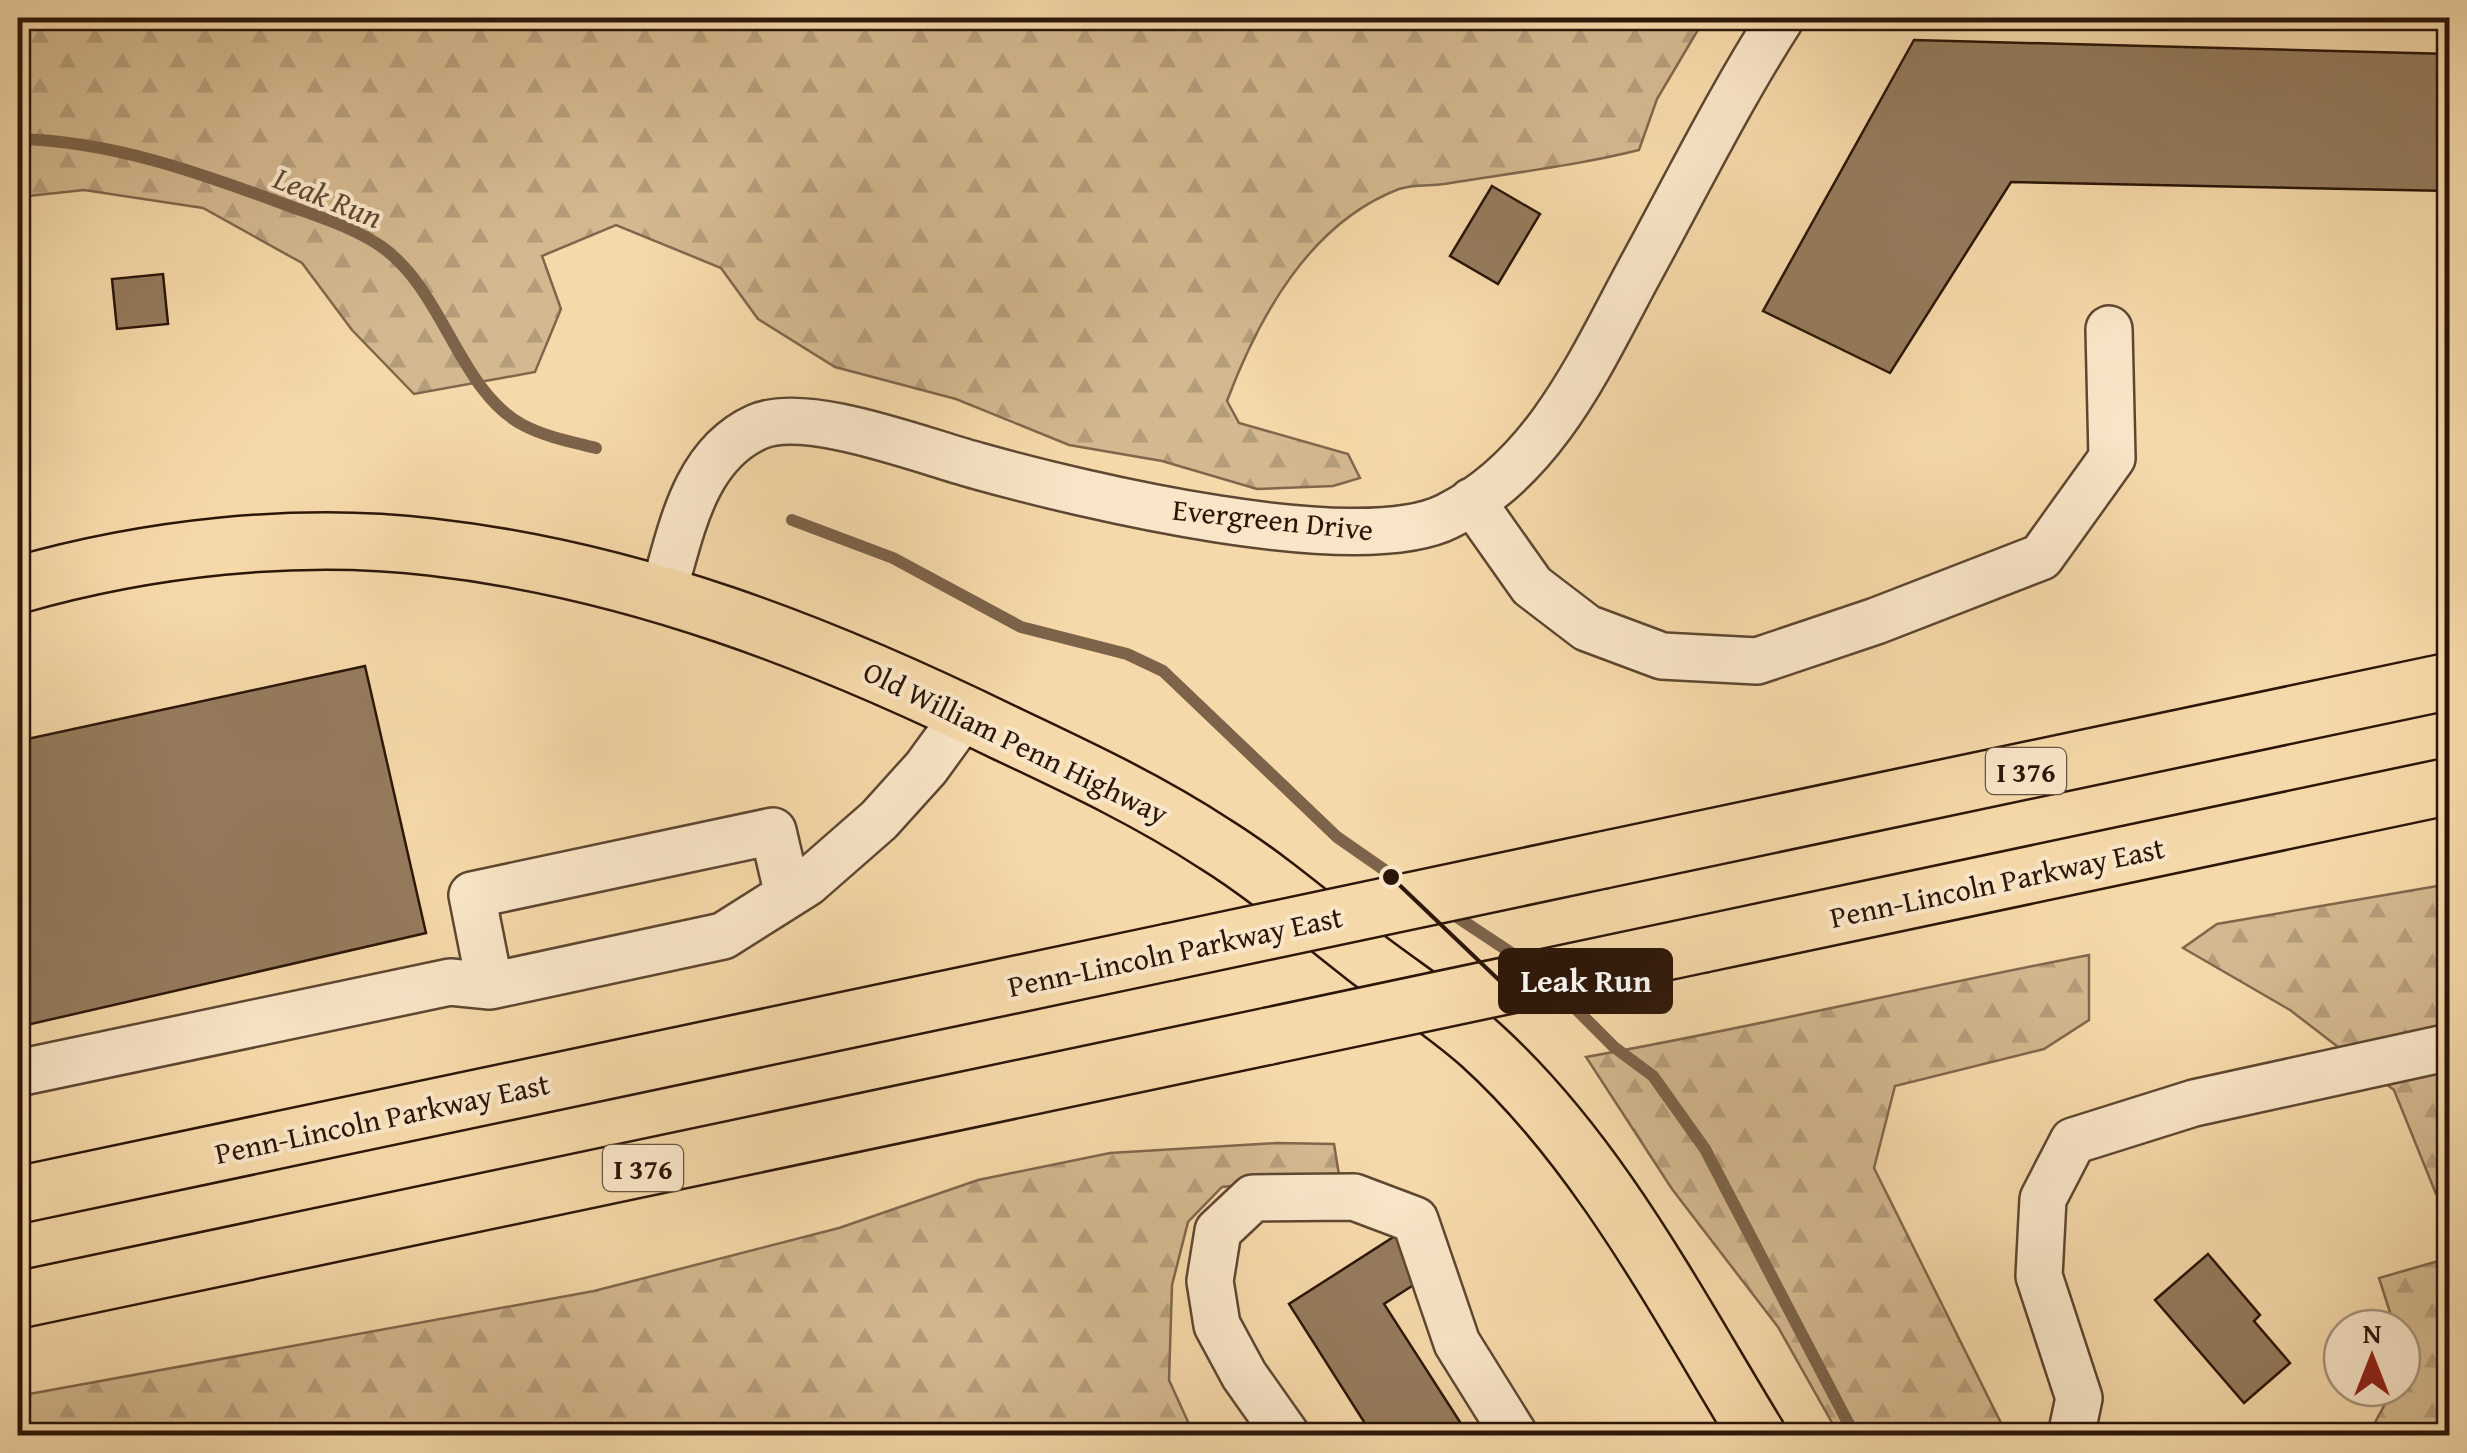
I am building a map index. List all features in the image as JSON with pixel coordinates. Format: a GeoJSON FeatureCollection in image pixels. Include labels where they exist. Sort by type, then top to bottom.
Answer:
{"type":"FeatureCollection","features":[{"type":"Feature","properties":{"kind":"main road","name":"Old William Penn Highway"},"geometry":{"type":"LineString","coordinates":[[18,585],[66,571],[160,556],[342,543],[428,546],[526,562],[663,593],[781,632],[966,714],[1124,791],[1219,846],[1482,1046],[1595,1177],[1758,1436]]}},
{"type":"Feature","properties":{"kind":"main road","name":"Penn-Lincoln Parkway East"},"geometry":{"type":"LineString","coordinates":[[18,1196],[2450,682]]}},
{"type":"Feature","properties":{"kind":"main road","name":"Penn-Lincoln Parkway East"},"geometry":{"type":"LineString","coordinates":[[18,1300],[2450,786]]}},
{"type":"Feature","properties":{"kind":"street","name":"Evergreen Drive"},"geometry":{"type":"LineString","coordinates":[[663,593],[690,504],[707,468],[730,444],[758,426],[794,420],[866,433],[1090,495],[1199,516],[1311,528],[1395,531],[1445,518],[1500,484],[1538,444],[1573,394],[1746,72],[1781,18]]}},
{"type":"Feature","properties":{"kind":"street"},"geometry":{"type":"LineString","coordinates":[[1472,502],[1532,586],[1588,628],[1662,656],[1757,661],[1876,622],[2040,557],[2112,458],[2109,329]]}},
{"type":"Feature","properties":{"kind":"street"},"geometry":{"type":"LineString","coordinates":[[18,1073],[450,982],[490,986],[722,936],[788,895],[879,820],[926,768],[966,714]]}},
{"type":"Feature","properties":{"kind":"street"},"geometry":{"type":"LineString","coordinates":[[490,986],[472,895],[773,831],[788,895]]}},
{"type":"Feature","properties":{"kind":"street"},"geometry":{"type":"LineString","coordinates":[[2071,1436],[2079,1398],[2039,1276],[2043,1199],[2073,1141],[2194,1103],[2450,1047]]}},
{"type":"Feature","properties":{"kind":"street"},"geometry":{"type":"LineString","coordinates":[[1287,1436],[1244,1376],[1217,1325],[1210,1280],[1218,1231],[1253,1198],[1314,1195],[1354,1196],[1414,1220],[1457,1343],[1515,1436]]}},
{"type":"Feature","properties":{"kind":"green space"},"geometry":{"type":"Polygon","coordinates":[[[18,18],[1705,18],[1657,99],[1639,150],[1542,169],[1399,189],[1367,204],[1314,249],[1272,306],[1227,401],[1239,423],[1348,454],[1360,478],[1333,486],[1257,489],[1162,461],[1069,445],[956,399],[835,367],[758,319],[721,268],[616,225],[542,256],[561,309],[535,372],[414,394],[352,330],[302,263],[203,208],[84,190],[18,197],[18,18]]]}},
{"type":"Feature","properties":{"kind":"green space"},"geometry":{"type":"Polygon","coordinates":[[[2449,884],[2449,1193],[2436,1194],[2394,1090],[2290,1010],[2183,948],[2217,924],[2449,884]]]}},
{"type":"Feature","properties":{"kind":"green space"},"geometry":{"type":"Polygon","coordinates":[[[2089,955],[2089,1020],[2044,1049],[1895,1086],[1874,1168],[2007,1435],[1839,1435],[1778,1327],[1672,1189],[1586,1057],[2089,955]]]}},
{"type":"Feature","properties":{"kind":"green space"},"geometry":{"type":"Polygon","coordinates":[[[1277,1143],[1334,1144],[1339,1175],[1222,1187],[1188,1222],[1172,1285],[1169,1380],[1194,1435],[18,1436],[18,1396],[594,1291],[839,1228],[978,1180],[1110,1153],[1277,1143]]]}},
{"type":"Feature","properties":{"kind":"green space"},"geometry":{"type":"Polygon","coordinates":[[[2449,1258],[2449,1435],[2368,1435],[2383,1408],[2422,1408],[2422,1308],[2389,1308],[2379,1278],[2449,1258]]]}},
{"type":"Feature","properties":{"kind":"building"},"geometry":{"type":"Polygon","coordinates":[[[1914,40],[2450,54],[2450,191],[2011,182],[1890,373],[1763,311],[1914,40]]]}},
{"type":"Feature","properties":{"kind":"building"},"geometry":{"type":"Polygon","coordinates":[[[1492,186],[1540,214],[1498,284],[1450,256],[1492,186]]]}},
{"type":"Feature","properties":{"kind":"building"},"geometry":{"type":"Polygon","coordinates":[[[163,274],[168,324],[117,329],[112,279],[163,274]]]}},
{"type":"Feature","properties":{"kind":"building"},"geometry":{"type":"Polygon","coordinates":[[[365,666],[426,933],[18,1027],[18,741],[365,666]]]}},
{"type":"Feature","properties":{"kind":"building"},"geometry":{"type":"Polygon","coordinates":[[[1395,1236],[1423,1279],[1384,1304],[1469,1436],[1373,1436],[1289,1304],[1395,1236]]]}},
{"type":"Feature","properties":{"kind":"building"},"geometry":{"type":"Polygon","coordinates":[[[2208,1254],[2260,1315],[2254,1321],[2290,1363],[2244,1403],[2155,1300],[2208,1254]]]}},
{"type":"Feature","properties":{"kind":"waterway","name":"Leak Run"},"geometry":{"type":"LineString","coordinates":[[18,139],[87,146],[153,160],[251,192],[359,234],[382,247],[403,266],[483,389],[501,409],[532,429],[596,448]]}},
{"type":"Feature","properties":{"kind":"waterway","name":"Leak Run"},"geometry":{"type":"LineString","coordinates":[[792,520],[893,558],[1021,627],[1127,654],[1163,671],[1337,837],[1406,885]]}},
{"type":"Feature","properties":{"kind":"waterway","name":"Leak Run"},"geometry":{"type":"LineString","coordinates":[[1448,911],[1531,966]]}},
{"type":"Feature","properties":{"kind":"waterway","name":"Leak Run"},"geometry":{"type":"LineString","coordinates":[[1557,990],[1614,1047],[1653,1076],[1705,1149],[1855,1436]]}},
{"type":"Feature","properties":{"kind":"place","name":"Leak Run"},"geometry":{"type":"Point","coordinates":[1391,877]}}]}
